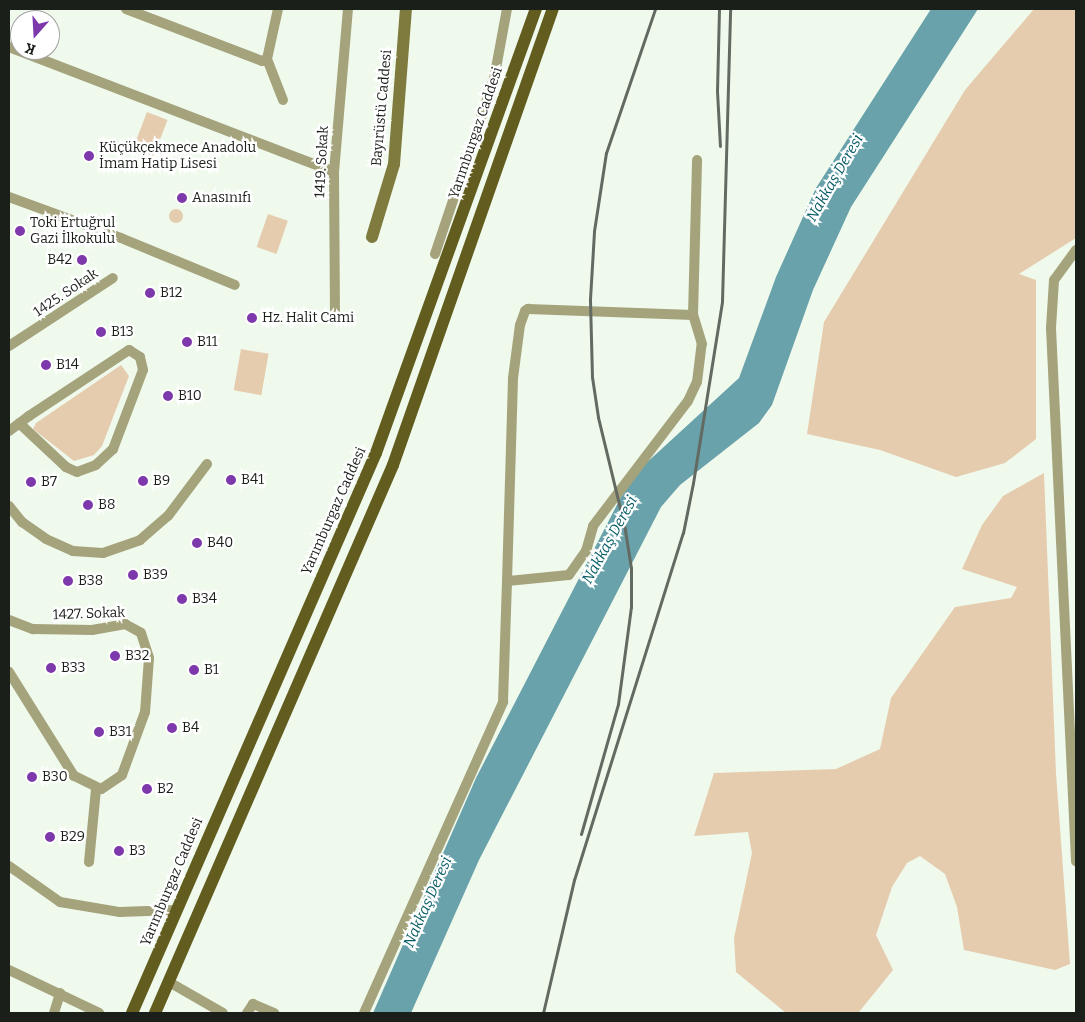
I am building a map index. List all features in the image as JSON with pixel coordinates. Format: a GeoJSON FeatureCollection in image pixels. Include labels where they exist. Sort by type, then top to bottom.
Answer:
{"type":"FeatureCollection","features":[{"type":"Feature","properties":{"kind":"main road","name":"Yarımburgaz Caddesi"},"geometry":{"type":"LineString","coordinates":[[132,1013],[175,910],[376,453],[536,9]]}},
{"type":"Feature","properties":{"kind":"main road"},"geometry":{"type":"LineString","coordinates":[[155,1013],[392,465],[553,9]]}},
{"type":"Feature","properties":{"kind":"street"},"geometry":{"type":"LineString","coordinates":[[126,9],[254,60],[268,59]]}},
{"type":"Feature","properties":{"kind":"street"},"geometry":{"type":"LineString","coordinates":[[278,9],[268,59],[284,100]]}},
{"type":"Feature","properties":{"kind":"street","name":"1419. Sokak"},"geometry":{"type":"LineString","coordinates":[[335,316],[334,172],[348,9]]}},
{"type":"Feature","properties":{"kind":"street","name":"Bayırüstü Caddesi"},"geometry":{"type":"LineString","coordinates":[[372,237],[394,164],[406,9]]}},
{"type":"Feature","properties":{"kind":"street"},"geometry":{"type":"LineString","coordinates":[[435,254],[494,79],[507,9]]}},
{"type":"Feature","properties":{"kind":"street"},"geometry":{"type":"LineString","coordinates":[[9,47],[334,172]]}},
{"type":"Feature","properties":{"kind":"street"},"geometry":{"type":"LineString","coordinates":[[507,581],[569,575],[586,551],[593,526],[691,395],[697,382],[702,344],[693,315],[697,160]]}},
{"type":"Feature","properties":{"kind":"street"},"geometry":{"type":"LineString","coordinates":[[9,197],[121,238],[235,285]]}},
{"type":"Feature","properties":{"kind":"street"},"geometry":{"type":"LineString","coordinates":[[1076,250],[1054,280],[1051,328],[1076,861]]}},
{"type":"Feature","properties":{"kind":"street","name":"1425. Sokak"},"geometry":{"type":"LineString","coordinates":[[9,346],[112,278]]}},
{"type":"Feature","properties":{"kind":"street"},"geometry":{"type":"LineString","coordinates":[[364,1013],[503,702],[513,378],[520,324],[524,312],[528,309],[693,315]]}},
{"type":"Feature","properties":{"kind":"street"},"geometry":{"type":"LineString","coordinates":[[9,431],[19,423],[129,350],[140,357],[143,370],[113,449],[96,465],[77,472],[66,467],[19,423]]}},
{"type":"Feature","properties":{"kind":"street"},"geometry":{"type":"LineString","coordinates":[[9,506],[22,522],[46,539],[73,551],[103,553],[140,540],[168,516],[207,464]]}},
{"type":"Feature","properties":{"kind":"street","name":"1427. Sokak"},"geometry":{"type":"LineString","coordinates":[[9,620],[33,629],[92,630],[125,624],[141,633],[149,658],[145,712],[122,775],[108,787],[96,789]]}},
{"type":"Feature","properties":{"kind":"street"},"geometry":{"type":"LineString","coordinates":[[9,672],[74,776],[96,789],[89,862]]}},
{"type":"Feature","properties":{"kind":"street"},"geometry":{"type":"LineString","coordinates":[[9,866],[60,902],[120,912],[175,910]]}},
{"type":"Feature","properties":{"kind":"street"},"geometry":{"type":"LineString","coordinates":[[9,971],[98,1013]]}},
{"type":"Feature","properties":{"kind":"street"},"geometry":{"type":"LineString","coordinates":[[169,982],[222,1013]]}},
{"type":"Feature","properties":{"kind":"street"},"geometry":{"type":"LineString","coordinates":[[54,1013],[60,994]]}},
{"type":"Feature","properties":{"kind":"street"},"geometry":{"type":"LineString","coordinates":[[247,1013],[253,1004],[274,1013]]}},
{"type":"Feature","properties":{"kind":"shaded area"},"geometry":{"type":"Polygon","coordinates":[[[1034,9],[1076,9],[1076,238],[1019,274],[1036,280],[1036,439],[1005,463],[956,477],[880,450],[807,434],[824,322],[965,90],[1034,9]]]}},
{"type":"Feature","properties":{"kind":"shaded area"},"geometry":{"type":"Polygon","coordinates":[[[147,112],[168,120],[154,156],[133,148],[147,112]]]}},
{"type":"Feature","properties":{"kind":"shaded area"},"geometry":{"type":"Polygon","coordinates":[[[173,209],[179,209],[183,216],[179,223],[173,223],[169,219],[169,213],[173,209]]]}},
{"type":"Feature","properties":{"kind":"shaded area"},"geometry":{"type":"Polygon","coordinates":[[[268,214],[288,221],[276,254],[257,247],[268,214]]]}},
{"type":"Feature","properties":{"kind":"shaded area"},"geometry":{"type":"Polygon","coordinates":[[[241,349],[269,354],[261,395],[234,390],[241,349]]]}},
{"type":"Feature","properties":{"kind":"shaded area"},"geometry":{"type":"Polygon","coordinates":[[[121,365],[129,376],[102,446],[94,455],[74,461],[33,429],[36,423],[121,365]]]}},
{"type":"Feature","properties":{"kind":"shaded area"},"geometry":{"type":"Polygon","coordinates":[[[1044,473],[1056,773],[1070,964],[1055,970],[964,950],[957,907],[945,874],[920,856],[907,863],[892,887],[876,935],[893,970],[859,1012],[786,1013],[736,972],[734,938],[752,853],[748,832],[694,836],[714,773],[836,769],[880,749],[891,698],[955,607],[1011,598],[1017,587],[962,569],[982,525],[1003,496],[1044,473]]]}},
{"type":"Feature","properties":{"kind":"water","name":"Nakkaş Deresi"},"geometry":{"type":"Polygon","coordinates":[[[931,9],[978,9],[851,207],[813,290],[772,405],[759,423],[680,485],[661,507],[479,860],[411,1013],[373,1013],[476,778],[621,497],[643,466],[739,378],[776,277],[816,188],[931,9]]]}},
{"type":"Feature","properties":{"kind":"railway"},"geometry":{"type":"LineString","coordinates":[[581,834],[618,704],[631,607],[631,568],[625,529],[598,417],[592,377],[590,299],[594,231],[606,153],[655,9]]}},
{"type":"Feature","properties":{"kind":"railway"},"geometry":{"type":"LineString","coordinates":[[719,9],[717,91],[720,146]]}},
{"type":"Feature","properties":{"kind":"railway"},"geometry":{"type":"LineString","coordinates":[[543,1013],[574,880],[683,533],[693,483],[722,301],[730,9]]}},
{"type":"Feature","properties":{"kind":"place","name":"Küçükçekmece Anadolu İmam Hatip Lisesi"},"geometry":{"type":"Point","coordinates":[89,156]}},
{"type":"Feature","properties":{"kind":"place","name":"Anasınıfı"},"geometry":{"type":"Point","coordinates":[182,198]}},
{"type":"Feature","properties":{"kind":"place","name":"Toki Ertuğrul Gazi İlkokulu"},"geometry":{"type":"Point","coordinates":[20,231]}},
{"type":"Feature","properties":{"kind":"place","name":"B42"},"geometry":{"type":"Point","coordinates":[82,260]}},
{"type":"Feature","properties":{"kind":"place","name":"B12"},"geometry":{"type":"Point","coordinates":[150,293]}},
{"type":"Feature","properties":{"kind":"place","name":"Hz. Halit Cami"},"geometry":{"type":"Point","coordinates":[252,318]}},
{"type":"Feature","properties":{"kind":"place","name":"B13"},"geometry":{"type":"Point","coordinates":[101,332]}},
{"type":"Feature","properties":{"kind":"place","name":"B11"},"geometry":{"type":"Point","coordinates":[187,342]}},
{"type":"Feature","properties":{"kind":"place","name":"B14"},"geometry":{"type":"Point","coordinates":[46,365]}},
{"type":"Feature","properties":{"kind":"place","name":"B10"},"geometry":{"type":"Point","coordinates":[168,396]}},
{"type":"Feature","properties":{"kind":"place","name":"B41"},"geometry":{"type":"Point","coordinates":[231,480]}},
{"type":"Feature","properties":{"kind":"place","name":"B9"},"geometry":{"type":"Point","coordinates":[143,481]}},
{"type":"Feature","properties":{"kind":"place","name":"B7"},"geometry":{"type":"Point","coordinates":[31,482]}},
{"type":"Feature","properties":{"kind":"place","name":"B8"},"geometry":{"type":"Point","coordinates":[88,505]}},
{"type":"Feature","properties":{"kind":"place","name":"B40"},"geometry":{"type":"Point","coordinates":[197,543]}},
{"type":"Feature","properties":{"kind":"place","name":"B39"},"geometry":{"type":"Point","coordinates":[133,575]}},
{"type":"Feature","properties":{"kind":"place","name":"B38"},"geometry":{"type":"Point","coordinates":[68,581]}},
{"type":"Feature","properties":{"kind":"place","name":"B34"},"geometry":{"type":"Point","coordinates":[182,599]}},
{"type":"Feature","properties":{"kind":"place","name":"B32"},"geometry":{"type":"Point","coordinates":[115,656]}},
{"type":"Feature","properties":{"kind":"place","name":"B33"},"geometry":{"type":"Point","coordinates":[51,668]}},
{"type":"Feature","properties":{"kind":"place","name":"B1"},"geometry":{"type":"Point","coordinates":[194,670]}},
{"type":"Feature","properties":{"kind":"place","name":"B4"},"geometry":{"type":"Point","coordinates":[172,728]}},
{"type":"Feature","properties":{"kind":"place","name":"B31"},"geometry":{"type":"Point","coordinates":[99,732]}},
{"type":"Feature","properties":{"kind":"place","name":"B30"},"geometry":{"type":"Point","coordinates":[32,777]}},
{"type":"Feature","properties":{"kind":"place","name":"B2"},"geometry":{"type":"Point","coordinates":[147,789]}},
{"type":"Feature","properties":{"kind":"place","name":"B29"},"geometry":{"type":"Point","coordinates":[50,837]}},
{"type":"Feature","properties":{"kind":"place","name":"B3"},"geometry":{"type":"Point","coordinates":[119,851]}}]}
